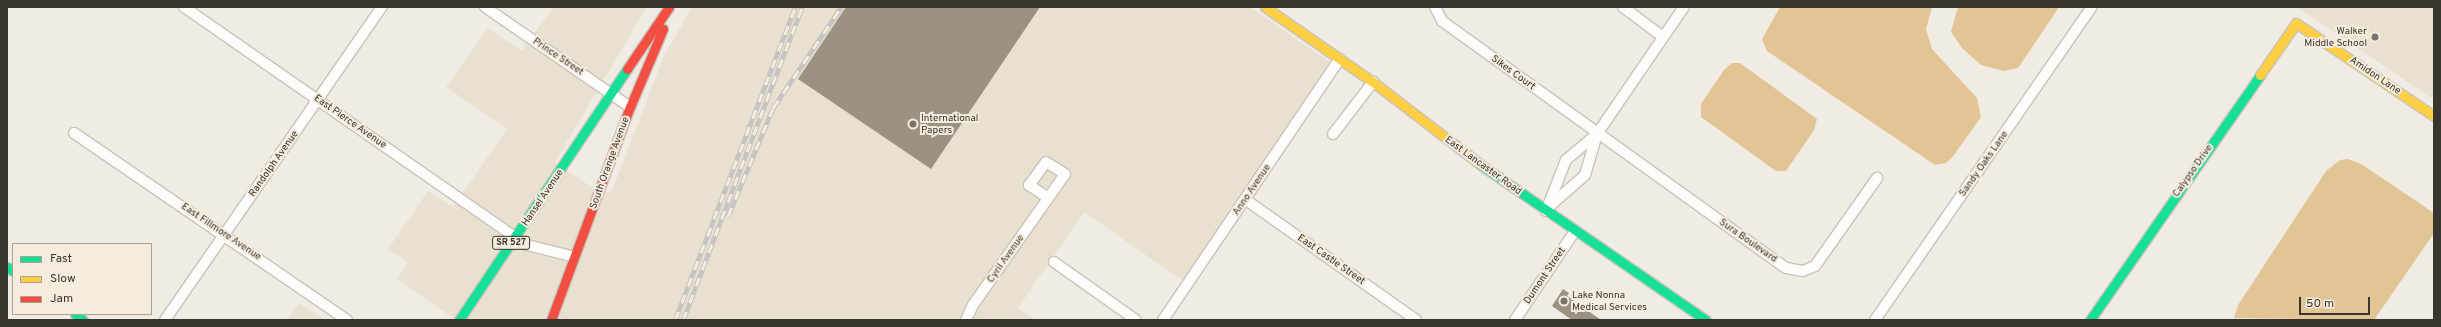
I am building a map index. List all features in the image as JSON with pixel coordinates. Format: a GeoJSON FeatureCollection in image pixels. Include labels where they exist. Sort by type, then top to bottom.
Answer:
{"type":"FeatureCollection","features":[{"type":"Feature","properties":{"kind":"street","name":"East Pierce Avenue"},"geometry":{"type":"LineString","coordinates":[[184,7],[527,245],[575,257]]}},
{"type":"Feature","properties":{"kind":"street","name":"Randolph Avenue"},"geometry":{"type":"LineString","coordinates":[[165,320],[382,7]]}},
{"type":"Feature","properties":{"kind":"street","name":"Prince Street"},"geometry":{"type":"LineString","coordinates":[[485,7],[630,107]]}},
{"type":"Feature","properties":{"kind":"street","name":"SR 527"},"geometry":{"type":"LineString","coordinates":[[611,94],[669,7]]}},
{"type":"Feature","properties":{"kind":"street","name":"South Orange Avenue"},"geometry":{"type":"LineString","coordinates":[[551,320],[630,107],[672,7]]}},
{"type":"Feature","properties":{"kind":"street","name":"East Lancaster Road"},"geometry":{"type":"LineString","coordinates":[[1265,7],[1373,82],[1454,146],[1546,211],[1706,320]]}},
{"type":"Feature","properties":{"kind":"street","name":"Sikes Court"},"geometry":{"type":"LineString","coordinates":[[1435,7],[1442,21],[1597,134]]}},
{"type":"Feature","properties":{"kind":"street"},"geometry":{"type":"LineString","coordinates":[[1623,7],[1663,37]]}},
{"type":"Feature","properties":{"kind":"street"},"geometry":{"type":"LineString","coordinates":[[1546,211],[1563,163],[1574,152],[1597,134],[1684,7]]}},
{"type":"Feature","properties":{"kind":"street","name":"Sandy Oaks Lane"},"geometry":{"type":"LineString","coordinates":[[1875,320],[2092,7]]}},
{"type":"Feature","properties":{"kind":"street","name":"Amidon Lane"},"geometry":{"type":"LineString","coordinates":[[2296,23],[2434,116]]}},
{"type":"Feature","properties":{"kind":"street","name":"Calypso Drive"},"geometry":{"type":"LineString","coordinates":[[2090,320],[2296,23]]}},
{"type":"Feature","properties":{"kind":"street","name":"Anno Avenue"},"geometry":{"type":"LineString","coordinates":[[1166,319],[1340,59]]}},
{"type":"Feature","properties":{"kind":"street"},"geometry":{"type":"LineString","coordinates":[[1333,134],[1373,82]]}},
{"type":"Feature","properties":{"kind":"street","name":"Hansel Avenue"},"geometry":{"type":"LineString","coordinates":[[459,320],[611,94]]}},
{"type":"Feature","properties":{"kind":"street","name":"East Fillmore Avenue"},"geometry":{"type":"LineString","coordinates":[[74,133],[225,234],[348,320]]}},
{"type":"Feature","properties":{"kind":"street"},"geometry":{"type":"LineString","coordinates":[[1546,211],[1566,189],[1583,178],[1590,163],[1597,134]]}},
{"type":"Feature","properties":{"kind":"street","name":"Sura Boulevard"},"geometry":{"type":"LineString","coordinates":[[1597,134],[1786,268],[1795,271],[1815,266],[1877,178]]}},
{"type":"Feature","properties":{"kind":"street"},"geometry":{"type":"LineString","coordinates":[[1574,152],[1590,163]]}},
{"type":"Feature","properties":{"kind":"street","name":"Cyril Avenue"},"geometry":{"type":"LineString","coordinates":[[966,320],[1048,198]]}},
{"type":"Feature","properties":{"kind":"street","name":"East Castle Street"},"geometry":{"type":"LineString","coordinates":[[1246,200],[1416,320]]}},
{"type":"Feature","properties":{"kind":"street","name":"Dumont Street"},"geometry":{"type":"LineString","coordinates":[[1515,320],[1576,231]]}},
{"type":"Feature","properties":{"kind":"street"},"geometry":{"type":"LineString","coordinates":[[1054,262],[1136,320]]}},
{"type":"Feature","properties":{"kind":"shaded area"},"geometry":{"type":"Polygon","coordinates":[[[553,7],[647,7],[555,162],[587,184],[611,193],[664,56],[692,7],[1250,7],[1336,66],[1186,283],[1084,212],[1018,308],[1035,320],[456,320],[397,279],[408,262],[388,249],[428,191],[453,207],[507,129],[446,87],[488,28],[522,51],[553,7]]]}},
{"type":"Feature","properties":{"kind":"shaded area"},"geometry":{"type":"Polygon","coordinates":[[[1780,7],[1932,7],[1926,29],[1932,49],[1977,98],[1981,117],[1954,155],[1946,163],[1935,165],[1767,51],[1762,39],[1780,7]]]}},
{"type":"Feature","properties":{"kind":"shaded area"},"geometry":{"type":"Polygon","coordinates":[[[1958,7],[2059,7],[2018,68],[2004,71],[1981,65],[1962,48],[1951,32],[1958,7]]]}},
{"type":"Feature","properties":{"kind":"shaded area","name":"Walker Middle School"},"geometry":{"type":"Polygon","coordinates":[[[2297,7],[2434,7],[2434,100],[2387,68],[2297,7]]]}},
{"type":"Feature","properties":{"kind":"shaded area"},"geometry":{"type":"Polygon","coordinates":[[[1732,63],[1740,63],[1817,119],[1814,130],[1786,171],[1776,171],[1701,117],[1701,104],[1724,70],[1732,63]]]}},
{"type":"Feature","properties":{"kind":"shaded area"},"geometry":{"type":"Polygon","coordinates":[[[2348,159],[2361,164],[2434,213],[2434,233],[2374,320],[2234,318],[2238,305],[2326,171],[2340,160],[2348,159]]]}},
{"type":"Feature","properties":{"kind":"shaded area"},"geometry":{"type":"Polygon","coordinates":[[[299,303],[324,320],[287,320],[299,303]]]}},
{"type":"Feature","properties":{"kind":"building","name":"International Papers"},"geometry":{"type":"Polygon","coordinates":[[[846,7],[1040,7],[931,169],[798,79],[846,7]]]}},
{"type":"Feature","properties":{"kind":"building","name":"Lake Nonna Medical Services"},"geometry":{"type":"Polygon","coordinates":[[[1563,289],[1569,293],[1567,296],[1601,320],[1572,320],[1552,306],[1563,289]]]}},
{"type":"Feature","properties":{"kind":"railway"},"geometry":{"type":"LineString","coordinates":[[675,320],[795,7]]}},
{"type":"Feature","properties":{"kind":"railway"},"geometry":{"type":"LineString","coordinates":[[683,320],[802,7]]}},
{"type":"Feature","properties":{"kind":"railway"},"geometry":{"type":"LineString","coordinates":[[728,216],[773,108],[841,7]]}},
{"type":"Feature","properties":{"kind":"traffic: fast"},"geometry":{"type":"LineString","coordinates":[[459,320],[627,69]]}},
{"type":"Feature","properties":{"kind":"traffic: fast"},"geometry":{"type":"LineString","coordinates":[[2090,320],[2260,75]]}},
{"type":"Feature","properties":{"kind":"traffic: fast"},"geometry":{"type":"LineString","coordinates":[[1481,165],[1706,320]]}},
{"type":"Feature","properties":{"kind":"traffic: fast"},"geometry":{"type":"LineString","coordinates":[[7,267],[12,270]]}},
{"type":"Feature","properties":{"kind":"traffic: fast"},"geometry":{"type":"LineString","coordinates":[[76,315],[83,320]]}},
{"type":"Feature","properties":{"kind":"traffic: slow"},"geometry":{"type":"LineString","coordinates":[[1265,7],[1373,82],[1481,165]]}},
{"type":"Feature","properties":{"kind":"traffic: slow"},"geometry":{"type":"LineString","coordinates":[[2260,75],[2296,23],[2434,116]]}},
{"type":"Feature","properties":{"kind":"traffic: jam"},"geometry":{"type":"LineString","coordinates":[[627,69],[669,7]]}},
{"type":"Feature","properties":{"kind":"traffic: jam"},"geometry":{"type":"LineString","coordinates":[[551,320],[630,107],[663,29]]}},
{"type":"Feature","properties":{"kind":"place","name":"Walker Middle School"},"geometry":{"type":"Point","coordinates":[2375,37]}},
{"type":"Feature","properties":{"kind":"place","name":"International Papers"},"geometry":{"type":"Point","coordinates":[913,124]}},
{"type":"Feature","properties":{"kind":"place","name":"Lake Nonna Medical Services"},"geometry":{"type":"Point","coordinates":[1564,301]}}]}
